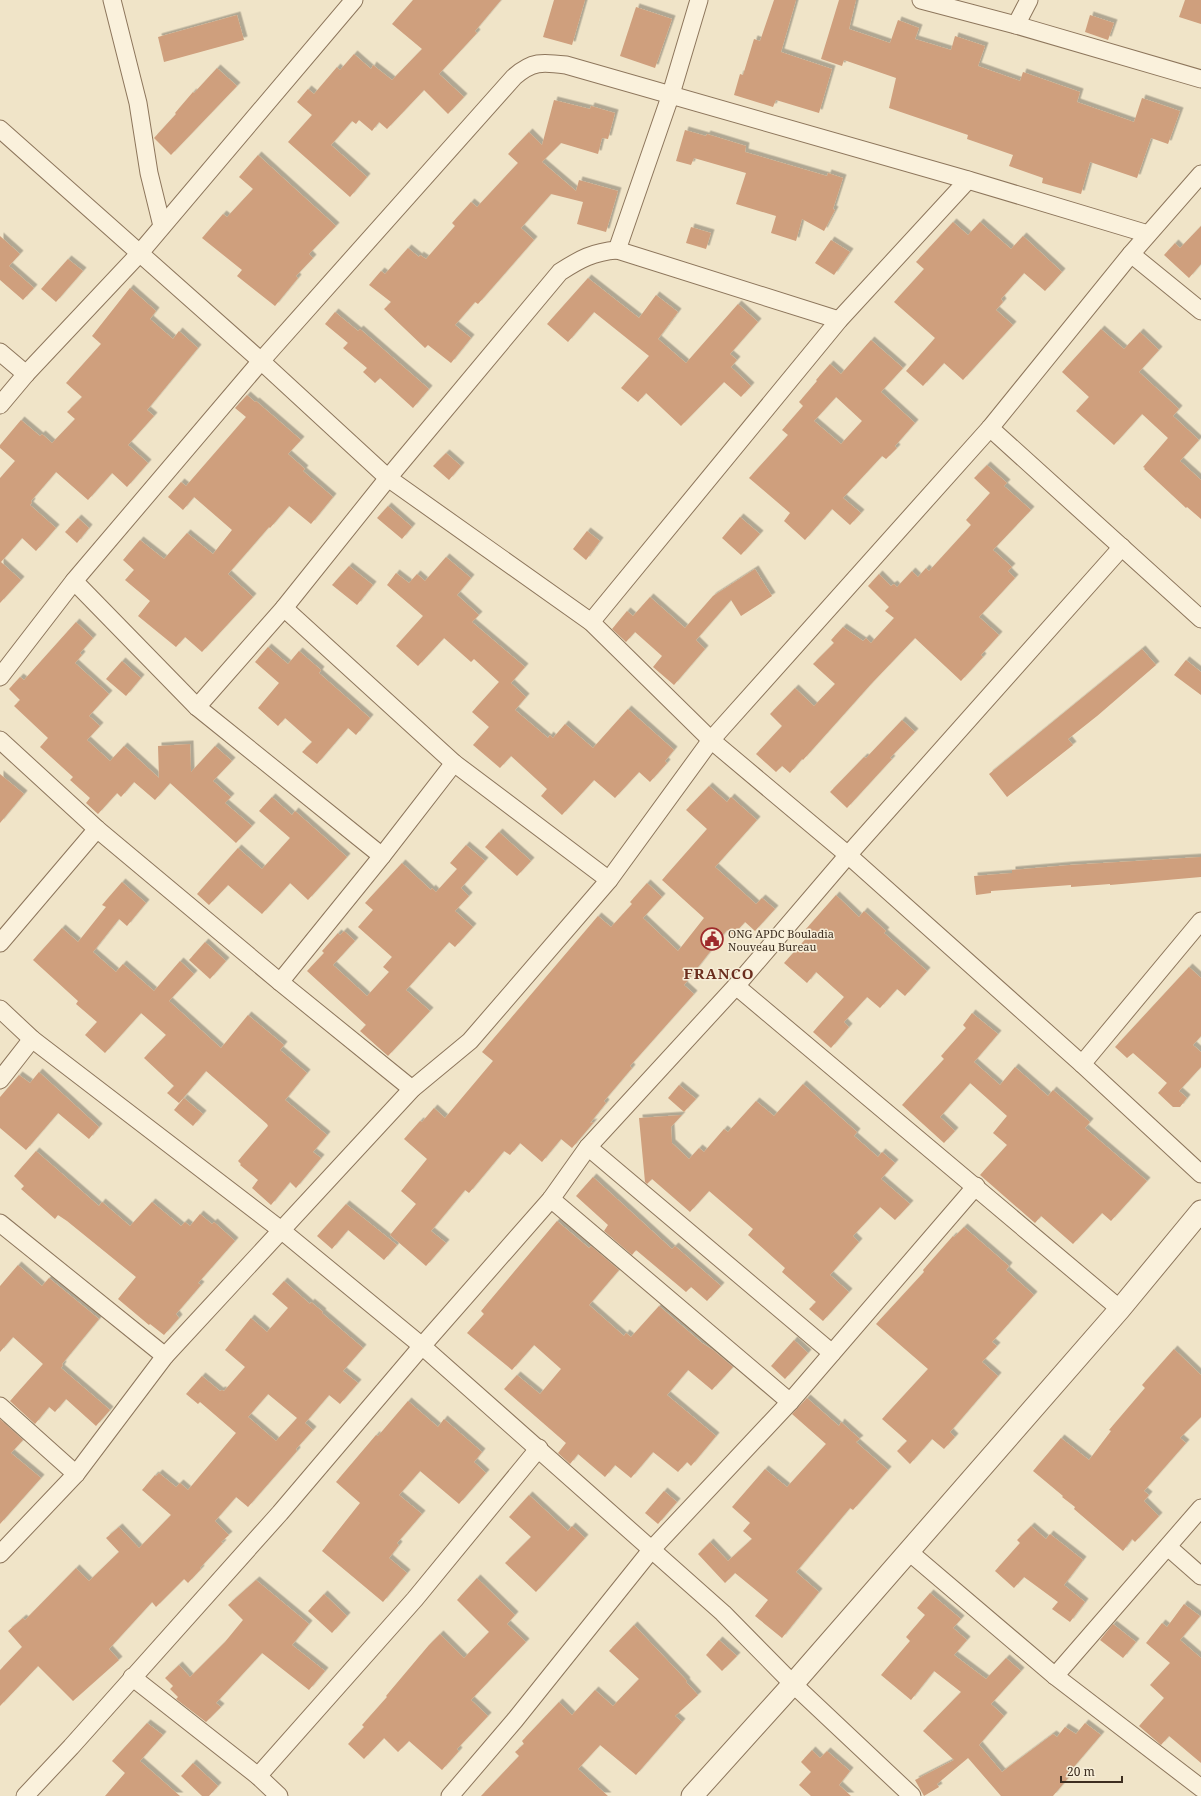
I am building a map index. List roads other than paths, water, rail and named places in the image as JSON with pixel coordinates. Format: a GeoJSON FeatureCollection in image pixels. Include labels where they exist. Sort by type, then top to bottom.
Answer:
{"type":"FeatureCollection","features":[{"type":"Feature","properties":{"kind":"street"},"geometry":{"type":"LineString","coordinates":[[112,0],[138,103],[149,173],[162,226]]}},
{"type":"Feature","properties":{"kind":"street"},"geometry":{"type":"LineString","coordinates":[[0,405],[26,374],[139,254],[354,0]]}},
{"type":"Feature","properties":{"kind":"street"},"geometry":{"type":"LineString","coordinates":[[617,250],[671,94],[699,0]]}},
{"type":"Feature","properties":{"kind":"street"},"geometry":{"type":"LineString","coordinates":[[921,0],[1016,25],[1201,79]]}},
{"type":"Feature","properties":{"kind":"street"},"geometry":{"type":"LineString","coordinates":[[1016,25],[1029,0]]}},
{"type":"Feature","properties":{"kind":"street"},"geometry":{"type":"LineString","coordinates":[[0,677],[74,581],[260,361],[514,77],[526,67],[546,62],[566,65],[968,180],[1148,234]]}},
{"type":"Feature","properties":{"kind":"street"},"geometry":{"type":"LineString","coordinates":[[0,129],[260,361],[388,478],[591,622],[711,740],[848,855],[1082,1064],[1201,1174]]}},
{"type":"Feature","properties":{"kind":"street"},"geometry":{"type":"LineString","coordinates":[[0,1554],[76,1474],[165,1356],[412,1089],[470,1041],[609,880],[711,740],[990,428],[1131,254],[1201,174]]}},
{"type":"Feature","properties":{"kind":"street"},"geometry":{"type":"LineString","coordinates":[[591,622],[839,320],[968,180]]}},
{"type":"Feature","properties":{"kind":"street"},"geometry":{"type":"LineString","coordinates":[[197,707],[284,608],[388,478],[560,272],[582,258],[600,251],[617,250],[839,320]]}},
{"type":"Feature","properties":{"kind":"street"},"geometry":{"type":"LineString","coordinates":[[1131,254],[1201,311]]}},
{"type":"Feature","properties":{"kind":"street"},"geometry":{"type":"LineString","coordinates":[[0,352],[26,374]]}},
{"type":"Feature","properties":{"kind":"street"},"geometry":{"type":"LineString","coordinates":[[990,428],[1201,619]]}},
{"type":"Feature","properties":{"kind":"street"},"geometry":{"type":"LineString","coordinates":[[26,1796],[280,1513],[422,1346],[552,1199],[588,1147],[736,986],[848,855],[1122,547]]}},
{"type":"Feature","properties":{"kind":"street"},"geometry":{"type":"LineString","coordinates":[[74,581],[197,707],[382,856]]}},
{"type":"Feature","properties":{"kind":"street"},"geometry":{"type":"LineString","coordinates":[[284,608],[454,763],[609,880]]}},
{"type":"Feature","properties":{"kind":"street"},"geometry":{"type":"LineString","coordinates":[[0,740],[97,828],[280,982],[412,1089]]}},
{"type":"Feature","properties":{"kind":"street"},"geometry":{"type":"LineString","coordinates":[[280,982],[382,856],[454,763]]}},
{"type":"Feature","properties":{"kind":"street"},"geometry":{"type":"LineString","coordinates":[[0,942],[97,828]]}},
{"type":"Feature","properties":{"kind":"street"},"geometry":{"type":"LineString","coordinates":[[1082,1064],[1201,921]]}},
{"type":"Feature","properties":{"kind":"street"},"geometry":{"type":"LineString","coordinates":[[736,986],[976,1186],[1120,1309]]}},
{"type":"Feature","properties":{"kind":"street"},"geometry":{"type":"LineString","coordinates":[[0,1009],[32,1038],[281,1230],[422,1346],[723,1613],[793,1684],[912,1796]]}},
{"type":"Feature","properties":{"kind":"street"},"geometry":{"type":"LineString","coordinates":[[0,1080],[32,1038]]}},
{"type":"Feature","properties":{"kind":"street"},"geometry":{"type":"LineString","coordinates":[[588,1147],[832,1353]]}},
{"type":"Feature","properties":{"kind":"street"},"geometry":{"type":"LineString","coordinates":[[450,1796],[515,1720],[652,1549],[790,1402],[976,1186]]}},
{"type":"Feature","properties":{"kind":"street"},"geometry":{"type":"LineString","coordinates":[[552,1199],[790,1402]]}},
{"type":"Feature","properties":{"kind":"street"},"geometry":{"type":"LineString","coordinates":[[692,1796],[793,1684],[1120,1309],[1201,1211]]}},
{"type":"Feature","properties":{"kind":"street"},"geometry":{"type":"LineString","coordinates":[[0,1223],[165,1356]]}},
{"type":"Feature","properties":{"kind":"street"},"geometry":{"type":"LineString","coordinates":[[0,1406],[76,1474]]}},
{"type":"Feature","properties":{"kind":"street"},"geometry":{"type":"LineString","coordinates":[[258,1776],[414,1599],[538,1448]]}},
{"type":"Feature","properties":{"kind":"street"},"geometry":{"type":"LineString","coordinates":[[1055,1676],[1201,1508]]}},
{"type":"Feature","properties":{"kind":"street"},"geometry":{"type":"LineString","coordinates":[[1168,1547],[1201,1576]]}},
{"type":"Feature","properties":{"kind":"street"},"geometry":{"type":"LineString","coordinates":[[908,1551],[1055,1676],[1201,1788]]}},
{"type":"Feature","properties":{"kind":"street"},"geometry":{"type":"LineString","coordinates":[[132,1677],[258,1776],[279,1796]]}},
{"type":"Feature","properties":{"kind":"place","name":"ONG APDC Bouladia Nouveau Bureau"},"geometry":{"type":"Point","coordinates":[712,939]}},
{"type":"Feature","properties":{"kind":"district","name":"FRANCO"},"geometry":{"type":"Point","coordinates":[719,973]}}]}
